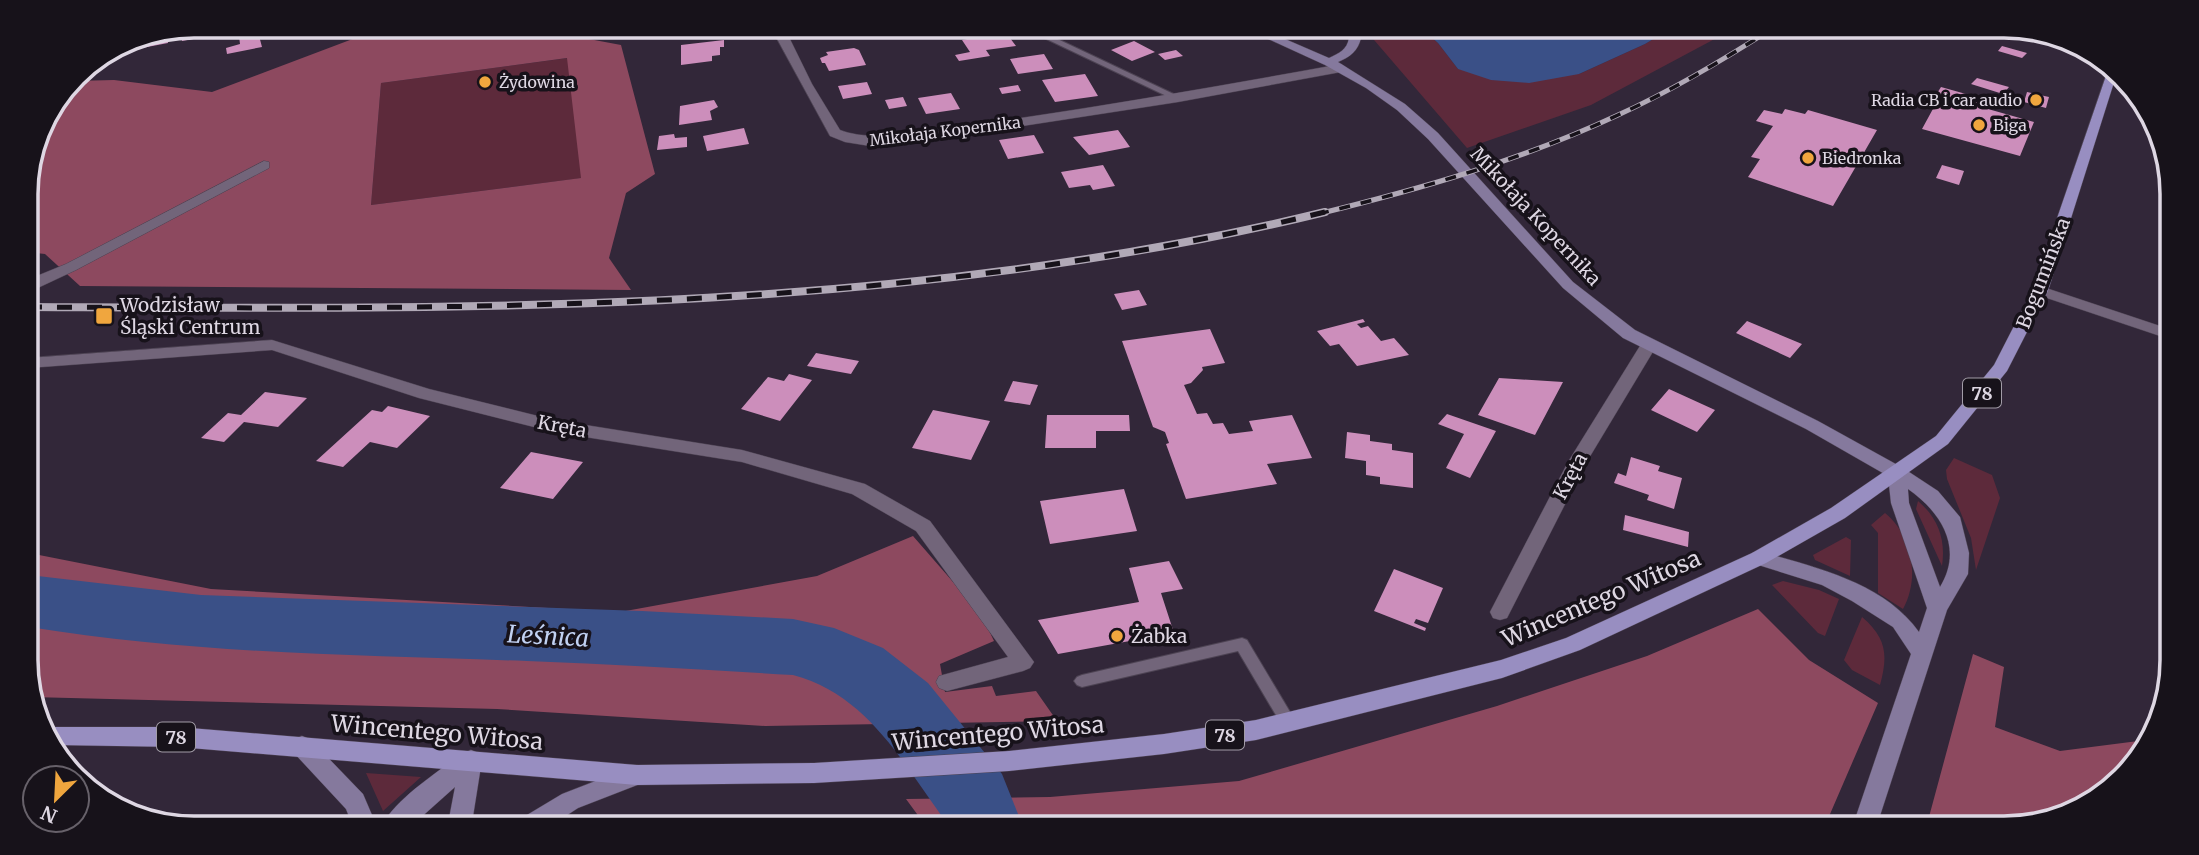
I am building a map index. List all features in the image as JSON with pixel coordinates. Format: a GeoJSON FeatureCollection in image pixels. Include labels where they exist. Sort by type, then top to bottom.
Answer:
{"type":"FeatureCollection","features":[{"type":"Feature","properties":{"kind":"main road","name":"Bogumińska"},"geometry":{"type":"LineString","coordinates":[[1897,473],[1942,440],[2001,367],[2040,291],[2109,79]]}},
{"type":"Feature","properties":{"kind":"main road","name":"Wincentego Witosa"},"geometry":{"type":"LineString","coordinates":[[59,736],[178,737],[637,775],[814,773],[1009,761],[1164,744],[1288,722],[1438,687],[1514,665],[1573,644],[1759,558],[1838,513],[1897,473]]}},
{"type":"Feature","properties":{"kind":"street","name":"Mikołaja Kopernika"},"geometry":{"type":"LineString","coordinates":[[783,38],[806,84],[835,133],[870,142],[964,131],[1178,98],[1335,65]]}},
{"type":"Feature","properties":{"kind":"street","name":"Mikołaja Kopernika"},"geometry":{"type":"LineString","coordinates":[[1273,38],[1335,65],[1381,92],[1423,126],[1568,285],[1605,316],[1649,345],[1812,425],[1897,473]]}},
{"type":"Feature","properties":{"kind":"street"},"geometry":{"type":"LineString","coordinates":[[1335,65],[1354,47],[1355,38]]}},
{"type":"Feature","properties":{"kind":"street"},"geometry":{"type":"LineString","coordinates":[[39,277],[71,267],[264,165]]}},
{"type":"Feature","properties":{"kind":"street"},"geometry":{"type":"LineString","coordinates":[[2040,291],[2160,331]]}},
{"type":"Feature","properties":{"kind":"street","name":"Kręta"},"geometry":{"type":"LineString","coordinates":[[39,362],[272,345],[425,394],[554,426],[742,456],[858,489],[923,526],[1023,662],[947,682]]}},
{"type":"Feature","properties":{"kind":"street","name":"Kręta"},"geometry":{"type":"LineString","coordinates":[[1500,612],[1577,462],[1649,345]]}},
{"type":"Feature","properties":{"kind":"street"},"geometry":{"type":"LineString","coordinates":[[1897,473],[1900,503],[1937,608]]}},
{"type":"Feature","properties":{"kind":"street"},"geometry":{"type":"LineString","coordinates":[[1868,816],[1937,608],[1958,574],[1959,553],[1953,522],[1931,496],[1897,473]]}},
{"type":"Feature","properties":{"kind":"street"},"geometry":{"type":"LineString","coordinates":[[1759,558],[1829,579],[1859,595],[1900,621],[1923,653]]}},
{"type":"Feature","properties":{"kind":"street"},"geometry":{"type":"LineString","coordinates":[[302,746],[355,803],[360,816]]}},
{"type":"Feature","properties":{"kind":"street"},"geometry":{"type":"LineString","coordinates":[[461,816],[471,760]]}},
{"type":"Feature","properties":{"kind":"street"},"geometry":{"type":"LineString","coordinates":[[405,816],[471,760]]}},
{"type":"Feature","properties":{"kind":"street"},"geometry":{"type":"LineString","coordinates":[[547,816],[570,802],[637,775]]}},
{"type":"Feature","properties":{"kind":"lane"},"geometry":{"type":"LineString","coordinates":[[1049,38],[1178,98]]}},
{"type":"Feature","properties":{"kind":"lane"},"geometry":{"type":"LineString","coordinates":[[1082,681],[1242,645],[1288,722]]}},
{"type":"Feature","properties":{"kind":"shaded area"},"geometry":{"type":"Polygon","coordinates":[[[355,38],[590,38],[621,45],[655,174],[626,193],[609,258],[631,290],[80,286],[45,254],[39,253],[40,174],[47,144],[71,99],[88,81],[114,80],[212,92],[355,38]],[[567,58],[381,83],[371,205],[581,178],[567,58]]]}},
{"type":"Feature","properties":{"kind":"shaded area"},"geometry":{"type":"Polygon","coordinates":[[[1372,38],[1432,38],[1458,69],[1579,74],[1655,38],[1717,38],[1591,105],[1467,148],[1372,38]]]}},
{"type":"Feature","properties":{"kind":"shaded area"},"geometry":{"type":"Polygon","coordinates":[[[568,58],[582,178],[371,205],[381,83],[568,58]]]}},
{"type":"Feature","properties":{"kind":"shaded area"},"geometry":{"type":"Polygon","coordinates":[[[1954,458],[1992,475],[2000,498],[1976,570],[1971,538],[1947,479],[1946,470],[1954,458]]]}},
{"type":"Feature","properties":{"kind":"shaded area"},"geometry":{"type":"Polygon","coordinates":[[[1918,501],[1931,515],[1939,530],[1943,547],[1942,566],[1916,509],[1918,501]]]}},
{"type":"Feature","properties":{"kind":"shaded area"},"geometry":{"type":"Polygon","coordinates":[[[1885,513],[1902,533],[1911,558],[1911,584],[1903,609],[1878,593],[1878,533],[1871,525],[1885,513]]]}},
{"type":"Feature","properties":{"kind":"shaded area"},"geometry":{"type":"Polygon","coordinates":[[[913,536],[981,614],[994,641],[940,664],[945,692],[992,686],[996,696],[1036,691],[1057,721],[765,726],[497,709],[43,697],[41,691],[38,661],[38,555],[211,589],[620,612],[817,576],[913,536]]]}},
{"type":"Feature","properties":{"kind":"shaded area"},"geometry":{"type":"Polygon","coordinates":[[[1846,537],[1851,540],[1850,576],[1815,560],[1813,555],[1846,537]]]}},
{"type":"Feature","properties":{"kind":"shaded area"},"geometry":{"type":"Polygon","coordinates":[[[1783,581],[1819,590],[1839,599],[1825,636],[1818,633],[1772,585],[1783,581]]]}},
{"type":"Feature","properties":{"kind":"shaded area"},"geometry":{"type":"Polygon","coordinates":[[[1758,609],[1809,660],[1878,703],[1829,816],[918,816],[906,799],[1050,797],[1239,781],[1497,706],[1647,656],[1758,609]]]}},
{"type":"Feature","properties":{"kind":"shaded area"},"geometry":{"type":"Polygon","coordinates":[[[1862,617],[1881,640],[1884,665],[1880,685],[1852,670],[1844,660],[1862,617]]]}},
{"type":"Feature","properties":{"kind":"shaded area"},"geometry":{"type":"Polygon","coordinates":[[[1973,654],[2004,667],[1995,727],[2060,751],[2137,741],[2115,771],[2083,796],[2064,805],[2035,814],[2015,816],[1929,816],[1973,654]]]}},
{"type":"Feature","properties":{"kind":"shaded area"},"geometry":{"type":"Polygon","coordinates":[[[366,773],[421,777],[383,811],[366,773]]]}},
{"type":"Feature","properties":{"kind":"water"},"geometry":{"type":"Polygon","coordinates":[[[1432,38],[1655,38],[1579,74],[1529,83],[1491,80],[1458,69],[1432,38]]]}},
{"type":"Feature","properties":{"kind":"building"},"geometry":{"type":"Polygon","coordinates":[[[239,38],[260,38],[262,47],[227,54],[226,48],[240,44],[239,38]]]}},
{"type":"Feature","properties":{"kind":"building"},"geometry":{"type":"Polygon","coordinates":[[[1010,38],[1016,46],[986,50],[990,56],[959,61],[955,55],[970,52],[962,40],[1010,38]]]}},
{"type":"Feature","properties":{"kind":"building"},"geometry":{"type":"Polygon","coordinates":[[[724,40],[720,55],[712,56],[712,61],[681,65],[681,45],[724,40]]]}},
{"type":"Feature","properties":{"kind":"building"},"geometry":{"type":"Polygon","coordinates":[[[168,41],[168,43],[142,48],[154,44],[168,41]]]}},
{"type":"Feature","properties":{"kind":"building"},"geometry":{"type":"Polygon","coordinates":[[[1134,41],[1155,52],[1132,61],[1111,50],[1134,41]]]}},
{"type":"Feature","properties":{"kind":"building"},"geometry":{"type":"Polygon","coordinates":[[[2002,46],[2027,53],[2022,58],[1998,51],[2002,46]]]}},
{"type":"Feature","properties":{"kind":"building"},"geometry":{"type":"Polygon","coordinates":[[[854,48],[859,50],[866,65],[829,71],[820,58],[828,55],[826,52],[854,48]]]}},
{"type":"Feature","properties":{"kind":"building"},"geometry":{"type":"Polygon","coordinates":[[[1176,50],[1183,56],[1165,60],[1158,54],[1176,50]]]}},
{"type":"Feature","properties":{"kind":"building"},"geometry":{"type":"Polygon","coordinates":[[[1044,54],[1053,69],[1018,74],[1010,59],[1044,54]]]}},
{"type":"Feature","properties":{"kind":"building"},"geometry":{"type":"Polygon","coordinates":[[[1085,74],[1098,96],[1055,102],[1042,80],[1085,74]]]}},
{"type":"Feature","properties":{"kind":"building"},"geometry":{"type":"Polygon","coordinates":[[[1977,78],[2009,87],[2003,94],[1971,84],[1977,78]]]}},
{"type":"Feature","properties":{"kind":"building"},"geometry":{"type":"Polygon","coordinates":[[[867,82],[872,94],[843,99],[838,86],[867,82]]]}},
{"type":"Feature","properties":{"kind":"building"},"geometry":{"type":"Polygon","coordinates":[[[1018,85],[1021,91],[1002,94],[999,88],[1018,85]]]}},
{"type":"Feature","properties":{"kind":"building","name":"Biga"},"geometry":{"type":"Polygon","coordinates":[[[1941,87],[1991,101],[1988,109],[2034,122],[2020,156],[1922,129],[1940,96],[1936,95],[1941,87]]]}},
{"type":"Feature","properties":{"kind":"building","name":"Radia CB i car audio"},"geometry":{"type":"Polygon","coordinates":[[[2027,92],[2049,97],[2046,108],[2024,102],[2027,92]]]}},
{"type":"Feature","properties":{"kind":"building"},"geometry":{"type":"Polygon","coordinates":[[[951,93],[960,109],[926,114],[918,98],[951,93]]]}},
{"type":"Feature","properties":{"kind":"building"},"geometry":{"type":"Polygon","coordinates":[[[903,97],[907,106],[889,109],[885,100],[903,97]]]}},
{"type":"Feature","properties":{"kind":"building"},"geometry":{"type":"Polygon","coordinates":[[[714,100],[718,107],[710,111],[712,120],[679,125],[680,106],[714,100]]]}},
{"type":"Feature","properties":{"kind":"building","name":"Biedronka"},"geometry":{"type":"Polygon","coordinates":[[[1785,109],[1805,114],[1808,110],[1877,130],[1833,206],[1748,177],[1760,159],[1751,157],[1773,126],[1756,121],[1764,110],[1782,114],[1785,109]]]}},
{"type":"Feature","properties":{"kind":"building"},"geometry":{"type":"Polygon","coordinates":[[[744,128],[749,144],[707,151],[703,136],[744,128]]]}},
{"type":"Feature","properties":{"kind":"building"},"geometry":{"type":"Polygon","coordinates":[[[1118,130],[1130,147],[1089,155],[1073,137],[1118,130]]]}},
{"type":"Feature","properties":{"kind":"building"},"geometry":{"type":"Polygon","coordinates":[[[674,134],[675,138],[687,137],[687,147],[657,150],[659,136],[674,134]]]}},
{"type":"Feature","properties":{"kind":"building"},"geometry":{"type":"Polygon","coordinates":[[[1034,135],[1044,153],[1008,159],[999,140],[1034,135]]]}},
{"type":"Feature","properties":{"kind":"building"},"geometry":{"type":"Polygon","coordinates":[[[1103,165],[1115,186],[1093,190],[1090,185],[1069,188],[1061,172],[1103,165]]]}},
{"type":"Feature","properties":{"kind":"building"},"geometry":{"type":"Polygon","coordinates":[[[1942,165],[1964,171],[1959,185],[1936,178],[1942,165]]]}},
{"type":"Feature","properties":{"kind":"building"},"geometry":{"type":"Polygon","coordinates":[[[1139,290],[1147,305],[1122,310],[1114,294],[1139,290]]]}},
{"type":"Feature","properties":{"kind":"building"},"geometry":{"type":"Polygon","coordinates":[[[1363,319],[1365,322],[1357,324],[1361,328],[1368,326],[1381,341],[1394,338],[1409,355],[1357,366],[1339,344],[1330,346],[1317,331],[1363,319]]]}},
{"type":"Feature","properties":{"kind":"building"},"geometry":{"type":"Polygon","coordinates":[[[1747,321],[1802,344],[1790,358],[1736,333],[1747,321]]]}},
{"type":"Feature","properties":{"kind":"building"},"geometry":{"type":"Polygon","coordinates":[[[1210,329],[1225,363],[1202,367],[1203,370],[1191,383],[1184,385],[1197,414],[1207,413],[1213,424],[1223,423],[1229,434],[1253,431],[1249,421],[1292,415],[1312,458],[1267,464],[1277,484],[1186,499],[1166,444],[1169,443],[1165,432],[1153,427],[1122,341],[1210,329]]]}},
{"type":"Feature","properties":{"kind":"building"},"geometry":{"type":"Polygon","coordinates":[[[816,353],[859,361],[851,374],[807,366],[816,353]]]}},
{"type":"Feature","properties":{"kind":"building"},"geometry":{"type":"Polygon","coordinates":[[[789,374],[812,380],[780,421],[741,409],[768,377],[784,381],[789,374]]]}},
{"type":"Feature","properties":{"kind":"building"},"geometry":{"type":"Polygon","coordinates":[[[1499,378],[1563,382],[1535,435],[1478,415],[1499,378]]]}},
{"type":"Feature","properties":{"kind":"building"},"geometry":{"type":"Polygon","coordinates":[[[1013,381],[1038,385],[1030,405],[1004,401],[1013,381]]]}},
{"type":"Feature","properties":{"kind":"building"},"geometry":{"type":"Polygon","coordinates":[[[1669,389],[1715,410],[1697,432],[1651,410],[1669,389]]]}},
{"type":"Feature","properties":{"kind":"building"},"geometry":{"type":"Polygon","coordinates":[[[265,392],[307,398],[278,427],[244,422],[224,442],[201,438],[228,413],[241,415],[265,392]]]}},
{"type":"Feature","properties":{"kind":"building"},"geometry":{"type":"Polygon","coordinates":[[[388,406],[430,416],[397,448],[370,442],[343,467],[316,461],[372,410],[382,412],[388,406]]]}},
{"type":"Feature","properties":{"kind":"building"},"geometry":{"type":"Polygon","coordinates":[[[933,410],[990,421],[971,460],[912,448],[933,410]]]}},
{"type":"Feature","properties":{"kind":"building"},"geometry":{"type":"Polygon","coordinates":[[[1447,414],[1496,431],[1470,478],[1446,468],[1464,434],[1438,424],[1447,414]]]}},
{"type":"Feature","properties":{"kind":"building"},"geometry":{"type":"Polygon","coordinates":[[[1047,415],[1129,415],[1130,431],[1096,431],[1096,448],[1045,448],[1047,415]]]}},
{"type":"Feature","properties":{"kind":"building"},"geometry":{"type":"Polygon","coordinates":[[[1347,432],[1370,435],[1370,441],[1392,444],[1392,450],[1413,453],[1413,488],[1380,484],[1380,477],[1366,475],[1366,461],[1345,458],[1347,432]]]}},
{"type":"Feature","properties":{"kind":"building"},"geometry":{"type":"Polygon","coordinates":[[[531,452],[583,462],[553,499],[500,488],[531,452]]]}},
{"type":"Feature","properties":{"kind":"building"},"geometry":{"type":"Polygon","coordinates":[[[1631,457],[1660,466],[1658,471],[1682,478],[1674,509],[1647,500],[1649,495],[1614,483],[1618,473],[1626,476],[1631,457]]]}},
{"type":"Feature","properties":{"kind":"building"},"geometry":{"type":"Polygon","coordinates":[[[1124,489],[1137,531],[1050,544],[1040,501],[1124,489]]]}},
{"type":"Feature","properties":{"kind":"building"},"geometry":{"type":"Polygon","coordinates":[[[1625,515],[1689,532],[1688,547],[1623,530],[1625,515]]]}},
{"type":"Feature","properties":{"kind":"building"},"geometry":{"type":"Polygon","coordinates":[[[1169,561],[1183,589],[1161,593],[1174,633],[1058,654],[1038,620],[1139,602],[1129,568],[1169,561]]]}},
{"type":"Feature","properties":{"kind":"building"},"geometry":{"type":"Polygon","coordinates":[[[1394,569],[1443,588],[1428,623],[1416,619],[1414,623],[1426,628],[1425,631],[1374,611],[1394,569]]]}},
{"type":"Feature","properties":{"kind":"waterway","name":"Leśnica"},"geometry":{"type":"LineString","coordinates":[[38,602],[144,617],[259,626],[566,634],[793,647],[834,657],[858,669],[903,705],[975,799],[981,816]]}},
{"type":"Feature","properties":{"kind":"railway"},"geometry":{"type":"LineString","coordinates":[[1318,214],[1470,172],[1545,146],[1679,85],[1757,38]]}},
{"type":"Feature","properties":{"kind":"railway"},"geometry":{"type":"LineString","coordinates":[[39,307],[354,308],[517,305],[680,299],[842,288],[1004,271],[1165,246],[1325,212]]}},
{"type":"Feature","properties":{"kind":"place","name":"Żydowina"},"geometry":{"type":"Point","coordinates":[485,82]}},
{"type":"Feature","properties":{"kind":"place","name":"Radia CB i car audio"},"geometry":{"type":"Point","coordinates":[2036,100]}},
{"type":"Feature","properties":{"kind":"place","name":"Biga"},"geometry":{"type":"Point","coordinates":[1979,125]}},
{"type":"Feature","properties":{"kind":"place","name":"Biedronka"},"geometry":{"type":"Point","coordinates":[1808,158]}},
{"type":"Feature","properties":{"kind":"place","name":"Wodzisław Śląski Centrum"},"geometry":{"type":"Point","coordinates":[104,316]}},
{"type":"Feature","properties":{"kind":"place","name":"Żabka"},"geometry":{"type":"Point","coordinates":[1117,636]}}]}
